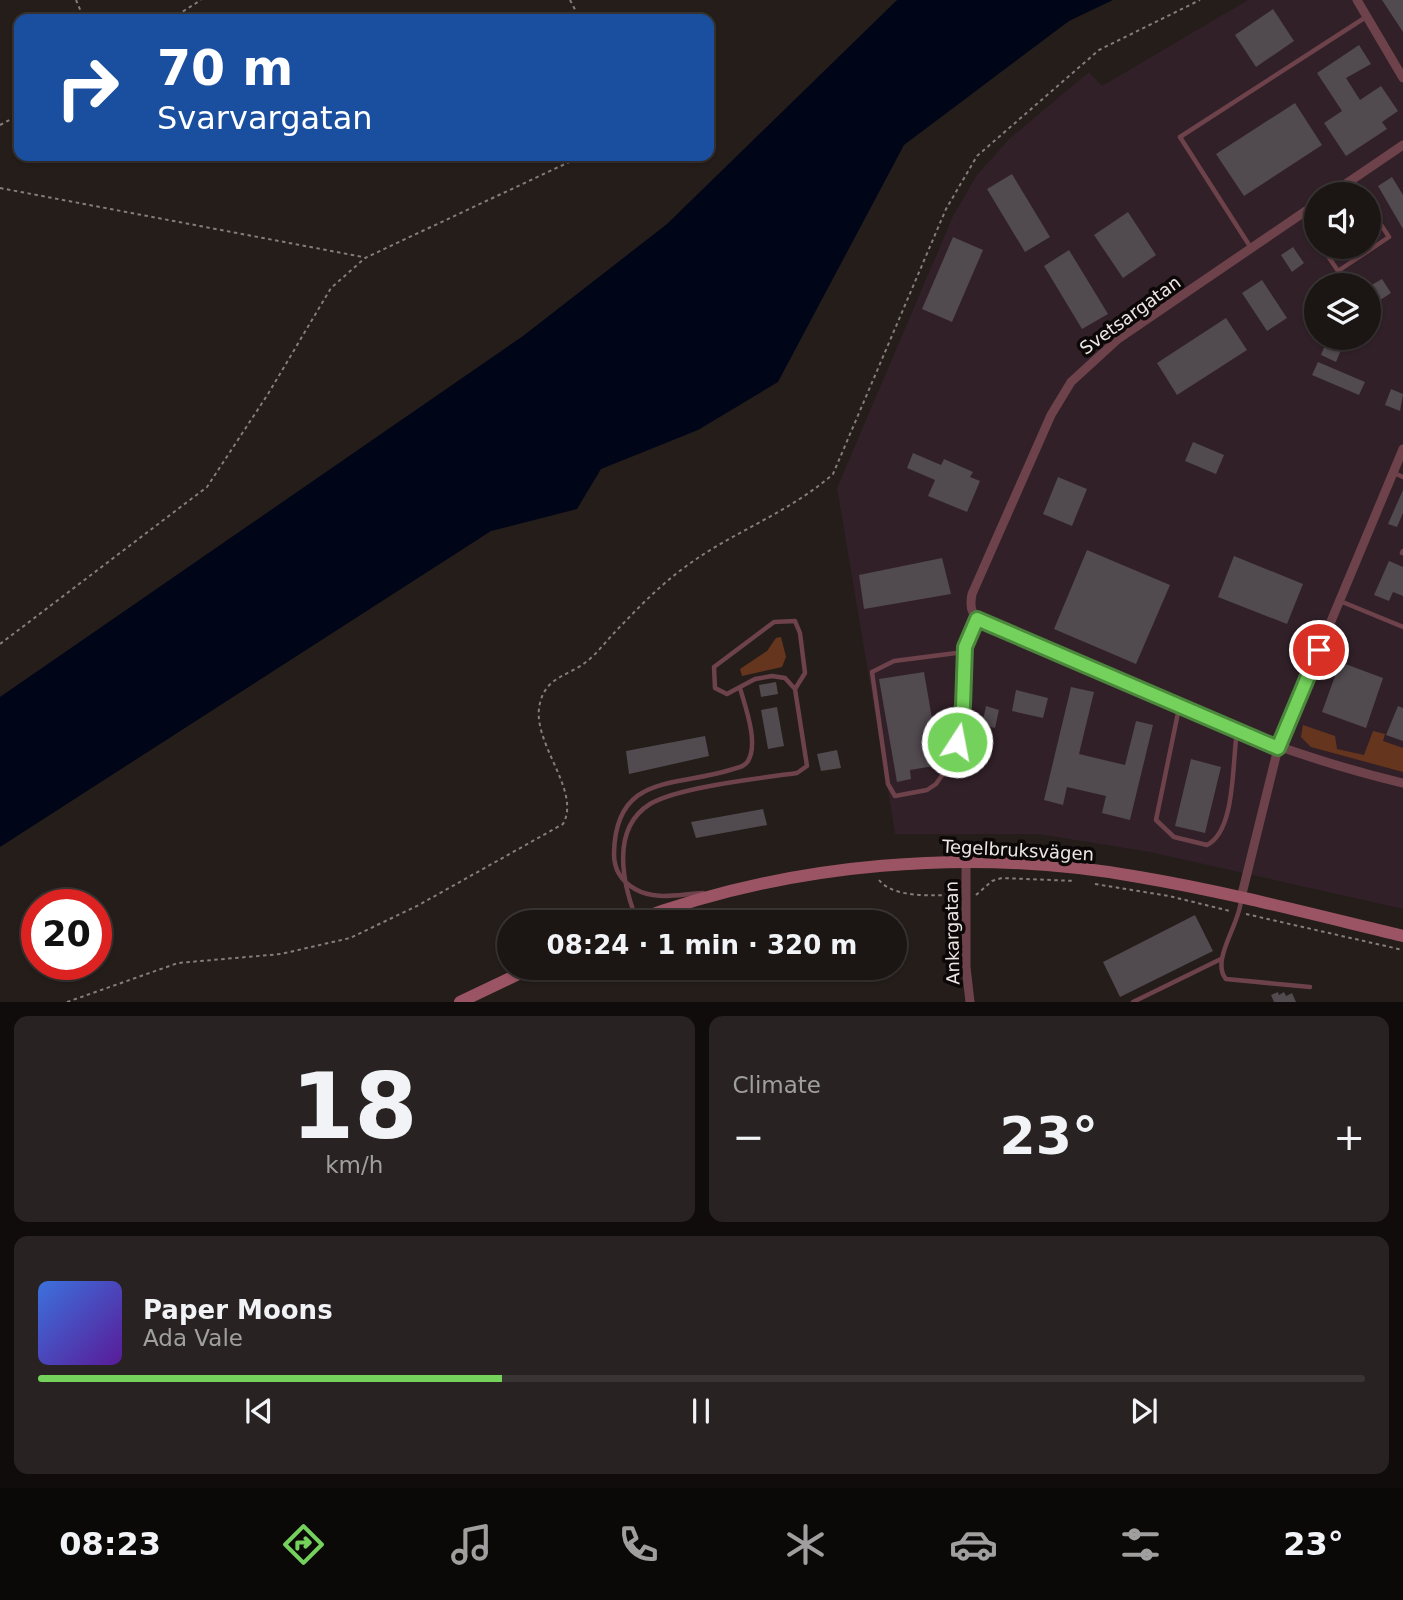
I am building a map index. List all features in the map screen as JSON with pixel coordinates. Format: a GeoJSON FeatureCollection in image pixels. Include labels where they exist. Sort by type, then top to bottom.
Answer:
{"type":"FeatureCollection","features":[{"type":"Feature","properties":{"kind":"street"},"geometry":{"type":"LineString","coordinates":[[1357,0],[1403,78]]}},
{"type":"Feature","properties":{"kind":"street"},"geometry":{"type":"LineString","coordinates":[[1349,182],[1403,145]]}},
{"type":"Feature","properties":{"kind":"street","name":"Svetsargatan"},"geometry":{"type":"LineString","coordinates":[[974,616],[972,594],[1051,415],[1071,382],[1118,339],[1304,212]]}},
{"type":"Feature","properties":{"kind":"street"},"geometry":{"type":"LineString","coordinates":[[1241,898],[1278,748],[1403,449]]}},
{"type":"Feature","properties":{"kind":"street"},"geometry":{"type":"LineString","coordinates":[[974,616],[1278,748],[1403,783]]}},
{"type":"Feature","properties":{"kind":"street","name":"Tegelbruksvägen"},"geometry":{"type":"LineString","coordinates":[[671,910],[729,893],[875,866],[967,863],[1101,871],[1241,898],[1403,936]]}},
{"type":"Feature","properties":{"kind":"street","name":"Ankargatan"},"geometry":{"type":"LineString","coordinates":[[967,863],[970,1002]]}},
{"type":"Feature","properties":{"kind":"street"},"geometry":{"type":"LineString","coordinates":[[460,1002],[506,980]]}},
{"type":"Feature","properties":{"kind":"lane"},"geometry":{"type":"LineString","coordinates":[[1251,248],[1180,137],[1367,17]]}},
{"type":"Feature","properties":{"kind":"lane"},"geometry":{"type":"LineString","coordinates":[[1381,225],[1389,237],[1381,242]]}},
{"type":"Feature","properties":{"kind":"lane"},"geometry":{"type":"LineString","coordinates":[[1330,259],[1338,271],[1356,259]]}},
{"type":"Feature","properties":{"kind":"lane"},"geometry":{"type":"LineString","coordinates":[[1393,473],[1403,477]]}},
{"type":"Feature","properties":{"kind":"lane"},"geometry":{"type":"LineString","coordinates":[[1339,601],[1403,627]]}},
{"type":"Feature","properties":{"kind":"lane"},"geometry":{"type":"LineString","coordinates":[[964,652],[894,661],[872,672],[888,784],[895,796],[926,790],[936,784],[945,771],[960,724],[964,652],[974,616]]}},
{"type":"Feature","properties":{"kind":"lane"},"geometry":{"type":"LineString","coordinates":[[631,910],[623,879],[623,850],[629,832],[649,805],[691,791],[797,773],[807,766],[795,689],[785,678],[772,676],[755,679],[727,694],[715,688],[714,667],[774,622],[784,619],[794,621],[800,633],[805,673],[795,689]]}},
{"type":"Feature","properties":{"kind":"lane"},"geometry":{"type":"LineString","coordinates":[[729,893],[654,897],[623,879],[617,871],[614,855],[617,832],[631,803],[641,792],[665,782],[711,776],[746,765],[750,759],[748,717],[740,688]]}},
{"type":"Feature","properties":{"kind":"lane"},"geometry":{"type":"LineString","coordinates":[[1179,707],[1156,820],[1174,836],[1207,845],[1214,841],[1220,832],[1230,802],[1237,732]]}},
{"type":"Feature","properties":{"kind":"lane"},"geometry":{"type":"LineString","coordinates":[[1241,898],[1241,913],[1221,959],[1222,974],[1226,979],[1310,986]]}},
{"type":"Feature","properties":{"kind":"lane"},"geometry":{"type":"LineString","coordinates":[[1133,1002],[1221,959]]}},
{"type":"Feature","properties":{"kind":"path"},"geometry":{"type":"LineString","coordinates":[[180,14],[201,0]]}},
{"type":"Feature","properties":{"kind":"path"},"geometry":{"type":"LineString","coordinates":[[67,1002],[178,964],[281,954],[350,938],[417,906],[563,824],[567,815],[566,797],[540,729],[540,703],[551,680],[586,662],[647,598],[692,561],[807,496],[833,474],[946,209],[977,156],[1099,50],[1200,0]]}},
{"type":"Feature","properties":{"kind":"path"},"geometry":{"type":"LineString","coordinates":[[0,644],[206,487],[268,394],[331,288],[365,258],[571,161]]}},
{"type":"Feature","properties":{"kind":"path"},"geometry":{"type":"LineString","coordinates":[[0,188],[365,258]]}},
{"type":"Feature","properties":{"kind":"path"},"geometry":{"type":"LineString","coordinates":[[875,866],[881,884],[891,889],[921,895],[978,895],[985,886],[1002,878],[1078,881]]}},
{"type":"Feature","properties":{"kind":"path"},"geometry":{"type":"LineString","coordinates":[[1090,883],[1169,896],[1403,950]]}},
{"type":"Feature","properties":{"kind":"shaded area"},"geometry":{"type":"Polygon","coordinates":[[[1248,0],[1403,0],[1403,909],[1150,852],[1038,834],[895,834],[837,488],[953,216],[977,175],[1008,140],[1089,72],[1102,86],[1248,0]]]}},
{"type":"Feature","properties":{"kind":"shaded area"},"geometry":{"type":"Polygon","coordinates":[[[781,637],[786,657],[782,667],[742,676],[740,669],[767,651],[776,638],[781,637]]]}},
{"type":"Feature","properties":{"kind":"shaded area"},"geometry":{"type":"Polygon","coordinates":[[[1303,725],[1335,736],[1337,749],[1364,755],[1373,731],[1385,734],[1383,741],[1403,748],[1403,772],[1311,747],[1301,737],[1303,725]]]}},
{"type":"Feature","properties":{"kind":"water"},"geometry":{"type":"Polygon","coordinates":[[[897,0],[1113,0],[1069,21],[904,145],[778,382],[698,430],[601,469],[577,509],[491,531],[0,847],[0,697],[523,336],[667,224],[897,0]]]}},
{"type":"Feature","properties":{"kind":"building"},"geometry":{"type":"Polygon","coordinates":[[[1382,0],[1403,0],[1403,32],[1382,0]]]}},
{"type":"Feature","properties":{"kind":"building"},"geometry":{"type":"Polygon","coordinates":[[[1273,9],[1294,41],[1256,67],[1235,35],[1273,9]]]}},
{"type":"Feature","properties":{"kind":"building"},"geometry":{"type":"Polygon","coordinates":[[[1359,45],[1371,64],[1346,78],[1360,100],[1381,86],[1398,111],[1382,122],[1387,129],[1346,156],[1324,123],[1342,111],[1317,73],[1359,45]]]}},
{"type":"Feature","properties":{"kind":"building"},"geometry":{"type":"Polygon","coordinates":[[[1295,103],[1322,145],[1244,196],[1216,154],[1295,103]]]}},
{"type":"Feature","properties":{"kind":"building"},"geometry":{"type":"Polygon","coordinates":[[[1012,174],[1050,237],[1025,252],[987,189],[1012,174]]]}},
{"type":"Feature","properties":{"kind":"building"},"geometry":{"type":"Polygon","coordinates":[[[1392,177],[1403,195],[1403,229],[1381,191],[1381,184],[1392,177]]]}},
{"type":"Feature","properties":{"kind":"building"},"geometry":{"type":"Polygon","coordinates":[[[1128,212],[1156,255],[1123,278],[1094,235],[1128,212]]]}},
{"type":"Feature","properties":{"kind":"building"},"geometry":{"type":"Polygon","coordinates":[[[953,237],[983,250],[952,322],[922,309],[953,237]]]}},
{"type":"Feature","properties":{"kind":"building"},"geometry":{"type":"Polygon","coordinates":[[[1293,247],[1304,263],[1292,272],[1281,255],[1293,247]]]}},
{"type":"Feature","properties":{"kind":"building"},"geometry":{"type":"Polygon","coordinates":[[[1069,250],[1108,314],[1082,329],[1044,266],[1069,250]]]}},
{"type":"Feature","properties":{"kind":"building"},"geometry":{"type":"Polygon","coordinates":[[[1262,280],[1287,318],[1267,331],[1242,293],[1262,280]]]}},
{"type":"Feature","properties":{"kind":"building"},"geometry":{"type":"Polygon","coordinates":[[[1381,280],[1391,293],[1381,300],[1381,280]]]}},
{"type":"Feature","properties":{"kind":"building"},"geometry":{"type":"Polygon","coordinates":[[[1226,318],[1247,350],[1177,395],[1157,363],[1226,318]]]}},
{"type":"Feature","properties":{"kind":"building"},"geometry":{"type":"Polygon","coordinates":[[[1323,350],[1341,350],[1336,362],[1321,355],[1323,350]]]}},
{"type":"Feature","properties":{"kind":"building"},"geometry":{"type":"Polygon","coordinates":[[[1318,362],[1365,382],[1359,395],[1312,375],[1318,362]]]}},
{"type":"Feature","properties":{"kind":"building"},"geometry":{"type":"Polygon","coordinates":[[[1391,389],[1403,394],[1400,411],[1385,405],[1391,389]]]}},
{"type":"Feature","properties":{"kind":"building"},"geometry":{"type":"Polygon","coordinates":[[[1193,442],[1224,455],[1216,474],[1185,461],[1193,442]]]}},
{"type":"Feature","properties":{"kind":"building"},"geometry":{"type":"Polygon","coordinates":[[[913,453],[941,465],[944,459],[973,472],[970,477],[980,481],[967,512],[928,496],[935,480],[907,468],[913,453]]]}},
{"type":"Feature","properties":{"kind":"building"},"geometry":{"type":"Polygon","coordinates":[[[1058,477],[1087,489],[1072,526],[1043,514],[1058,477]]]}},
{"type":"Feature","properties":{"kind":"building"},"geometry":{"type":"Polygon","coordinates":[[[1403,490],[1403,513],[1397,527],[1388,524],[1403,490]]]}},
{"type":"Feature","properties":{"kind":"building"},"geometry":{"type":"Polygon","coordinates":[[[1087,550],[1170,585],[1136,664],[1054,629],[1087,550]]]}},
{"type":"Feature","properties":{"kind":"building"},"geometry":{"type":"Polygon","coordinates":[[[1234,556],[1303,584],[1287,624],[1218,597],[1234,556]]]}},
{"type":"Feature","properties":{"kind":"building"},"geometry":{"type":"Polygon","coordinates":[[[942,558],[951,594],[864,609],[859,575],[942,558]]]}},
{"type":"Feature","properties":{"kind":"building"},"geometry":{"type":"Polygon","coordinates":[[[1389,561],[1403,567],[1403,596],[1393,592],[1389,601],[1374,595],[1389,561]]]}},
{"type":"Feature","properties":{"kind":"building"},"geometry":{"type":"Polygon","coordinates":[[[1340,662],[1383,678],[1366,728],[1322,712],[1340,662]]]}},
{"type":"Feature","properties":{"kind":"building"},"geometry":{"type":"Polygon","coordinates":[[[924,672],[940,765],[910,770],[911,779],[897,782],[879,679],[924,672]]]}},
{"type":"Feature","properties":{"kind":"building"},"geometry":{"type":"Polygon","coordinates":[[[776,682],[778,694],[761,697],[759,685],[776,682]]]}},
{"type":"Feature","properties":{"kind":"building"},"geometry":{"type":"Polygon","coordinates":[[[1071,687],[1094,692],[1079,754],[1125,765],[1136,721],[1153,725],[1130,820],[1102,813],[1106,796],[1067,787],[1063,805],[1044,800],[1071,687]]]}},
{"type":"Feature","properties":{"kind":"building"},"geometry":{"type":"Polygon","coordinates":[[[1016,690],[1048,698],[1043,718],[1012,711],[1016,690]]]}},
{"type":"Feature","properties":{"kind":"building"},"geometry":{"type":"Polygon","coordinates":[[[986,706],[999,710],[995,728],[982,725],[986,706]]]}},
{"type":"Feature","properties":{"kind":"building"},"geometry":{"type":"Polygon","coordinates":[[[1398,706],[1403,708],[1403,741],[1386,735],[1398,706]]]}},
{"type":"Feature","properties":{"kind":"building"},"geometry":{"type":"Polygon","coordinates":[[[777,707],[784,746],[768,749],[761,710],[777,707]]]}},
{"type":"Feature","properties":{"kind":"building"},"geometry":{"type":"Polygon","coordinates":[[[705,736],[709,756],[629,774],[626,751],[705,736]]]}},
{"type":"Feature","properties":{"kind":"building"},"geometry":{"type":"Polygon","coordinates":[[[837,750],[841,768],[821,771],[817,754],[837,750]]]}},
{"type":"Feature","properties":{"kind":"building"},"geometry":{"type":"Polygon","coordinates":[[[1191,759],[1221,767],[1205,833],[1175,826],[1191,759]]]}},
{"type":"Feature","properties":{"kind":"building"},"geometry":{"type":"Polygon","coordinates":[[[763,809],[767,825],[696,838],[691,822],[763,809]]]}},
{"type":"Feature","properties":{"kind":"building"},"geometry":{"type":"Polygon","coordinates":[[[1195,915],[1213,951],[1120,997],[1103,962],[1195,915]]]}},
{"type":"Feature","properties":{"kind":"building"},"geometry":{"type":"Polygon","coordinates":[[[1278,992],[1279,995],[1284,992],[1286,996],[1292,993],[1296,1002],[1274,1002],[1271,995],[1278,992]]]}},
{"type":"Feature","properties":{"kind":"route"},"geometry":{"type":"LineString","coordinates":[[957,742],[963,706],[963,658],[977,619],[1198,716],[1278,748],[1319,650]]}}]}
